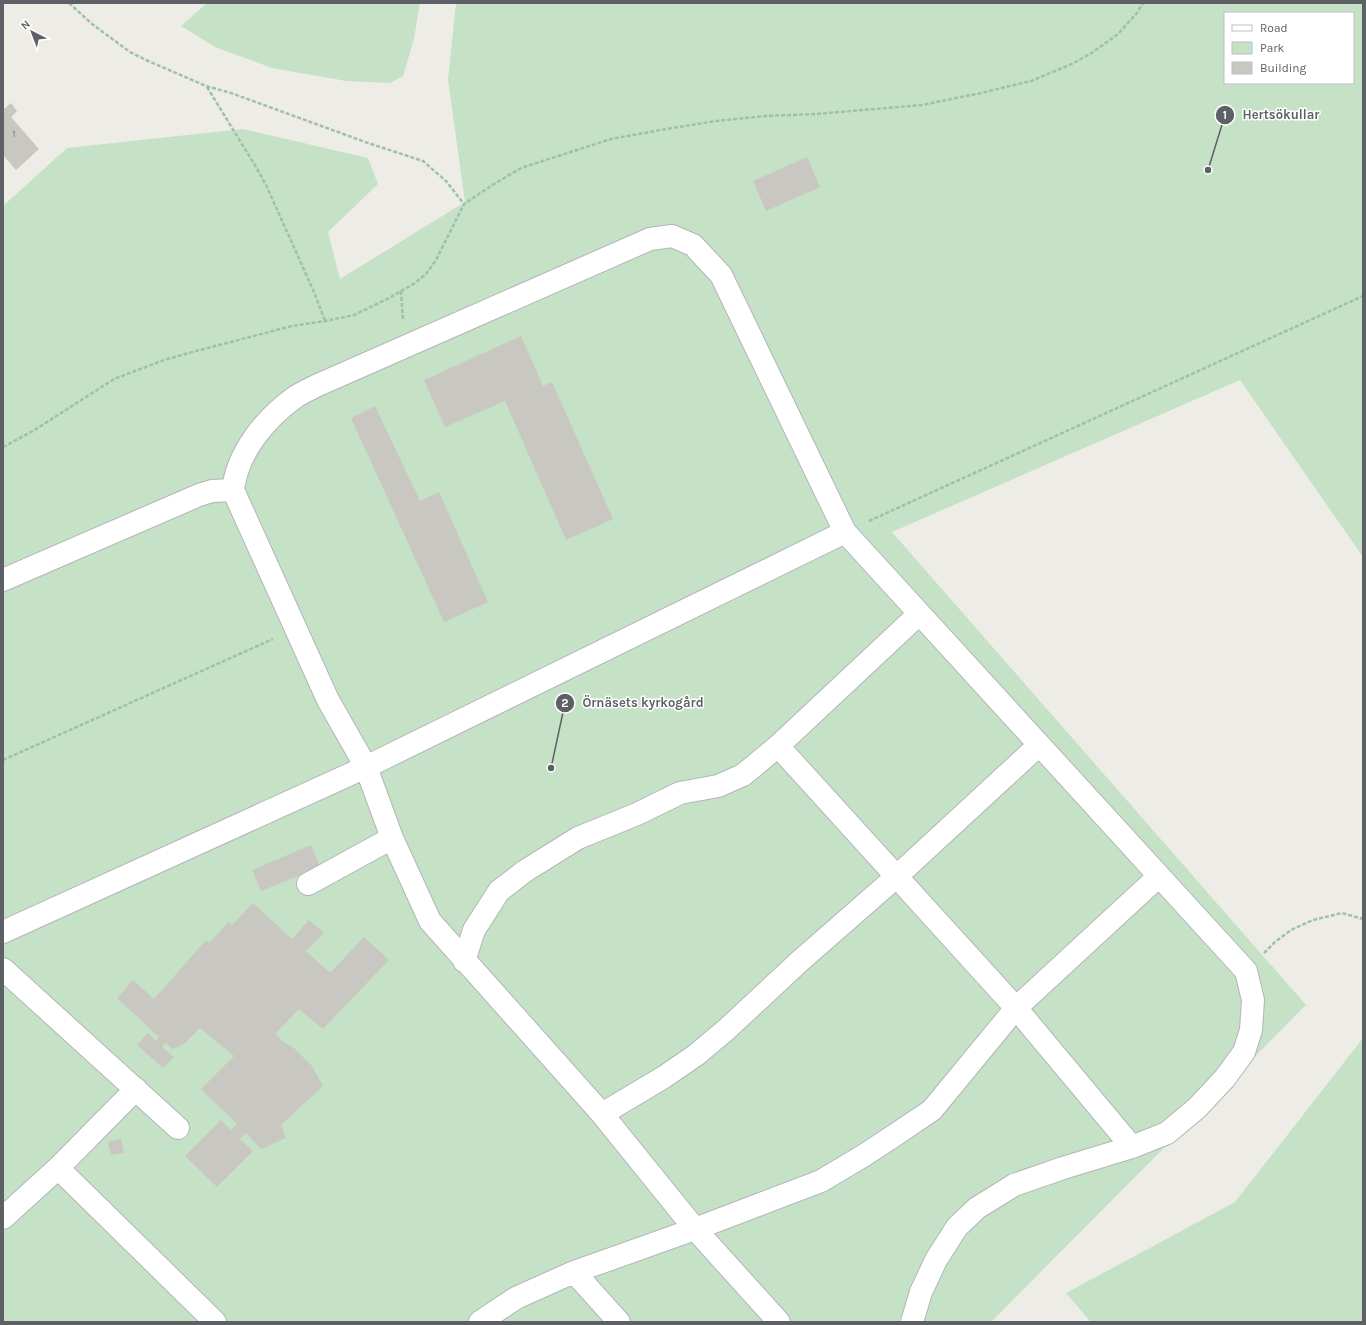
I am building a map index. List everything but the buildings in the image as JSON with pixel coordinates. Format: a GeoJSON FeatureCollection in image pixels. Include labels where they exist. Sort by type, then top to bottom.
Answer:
{"type":"FeatureCollection","features":[{"type":"Feature","properties":{"kind":"street"},"geometry":{"type":"LineString","coordinates":[[779,1322],[695,1230],[602,1114],[464,961],[430,921],[392,838],[366,767],[328,700],[234,490],[238,468],[251,444],[269,420],[294,397],[415,341],[650,238],[672,236],[693,245],[721,274],[845,532],[1246,972],[1253,1000],[1251,1030],[1244,1052],[1225,1078],[1197,1108],[1167,1132],[1132,1146],[1014,1185],[977,1208],[957,1227],[936,1260],[921,1292],[912,1322]]}},
{"type":"Feature","properties":{"kind":"street"},"geometry":{"type":"LineString","coordinates":[[3,580],[199,495],[212,491],[234,490]]}},
{"type":"Feature","properties":{"kind":"street"},"geometry":{"type":"LineString","coordinates":[[3,932],[366,767],[845,532]]}},
{"type":"Feature","properties":{"kind":"street"},"geometry":{"type":"LineString","coordinates":[[464,961],[474,930],[499,891],[525,871],[578,838],[637,814],[680,793],[718,786],[744,775],[778,746],[919,614]]}},
{"type":"Feature","properties":{"kind":"street"},"geometry":{"type":"LineString","coordinates":[[602,1114],[664,1077],[717,1038],[800,961],[896,878],[1038,745]]}},
{"type":"Feature","properties":{"kind":"street"},"geometry":{"type":"LineString","coordinates":[[778,746],[896,878],[1016,1008],[1132,1146]]}},
{"type":"Feature","properties":{"kind":"street"},"geometry":{"type":"LineString","coordinates":[[308,884],[392,838]]}},
{"type":"Feature","properties":{"kind":"street"},"geometry":{"type":"LineString","coordinates":[[480,1322],[516,1298],[574,1272],[695,1230],[821,1181],[895,1135],[932,1110],[1016,1008],[1159,876]]}},
{"type":"Feature","properties":{"kind":"street"},"geometry":{"type":"LineString","coordinates":[[3,969],[136,1088],[178,1128]]}},
{"type":"Feature","properties":{"kind":"street"},"geometry":{"type":"LineString","coordinates":[[3,1218],[58,1168],[136,1088]]}},
{"type":"Feature","properties":{"kind":"street"},"geometry":{"type":"LineString","coordinates":[[58,1168],[215,1322]]}},
{"type":"Feature","properties":{"kind":"street"},"geometry":{"type":"LineString","coordinates":[[574,1272],[619,1322]]}},
{"type":"Feature","properties":{"kind":"path"},"geometry":{"type":"LineString","coordinates":[[69,3],[92,24],[130,52],[206,86],[231,93],[368,143],[423,161],[446,181],[464,204]]}},
{"type":"Feature","properties":{"kind":"path"},"geometry":{"type":"LineString","coordinates":[[3,447],[33,431],[114,379],[164,360],[196,351],[292,326],[354,315],[389,298],[415,283],[426,274],[436,260],[464,204],[521,168],[611,139],[666,128],[765,116],[816,114],[922,105],[1031,81],[1074,63],[1093,52],[1118,34],[1137,13],[1143,3]]}},
{"type":"Feature","properties":{"kind":"path"},"geometry":{"type":"LineString","coordinates":[[206,86],[266,185],[314,292],[325,321]]}},
{"type":"Feature","properties":{"kind":"path"},"geometry":{"type":"LineString","coordinates":[[845,532],[1363,296]]}},
{"type":"Feature","properties":{"kind":"path"},"geometry":{"type":"LineString","coordinates":[[3,760],[296,629]]}},
{"type":"Feature","properties":{"kind":"path"},"geometry":{"type":"LineString","coordinates":[[1246,972],[1275,942],[1291,930],[1313,920],[1342,913],[1363,919]]}},
{"type":"Feature","properties":{"kind":"green space"},"geometry":{"type":"Polygon","coordinates":[[[207,3],[420,3],[414,39],[403,76],[390,83],[346,81],[272,68],[215,47],[181,26],[207,3]]]}},
{"type":"Feature","properties":{"kind":"green space"},"geometry":{"type":"Polygon","coordinates":[[[456,3],[1363,3],[1363,557],[1240,380],[892,532],[1306,1005],[991,1322],[3,1322],[3,206],[67,148],[243,129],[368,158],[378,184],[328,232],[340,279],[465,202],[448,80],[456,3]]]}},
{"type":"Feature","properties":{"kind":"green space"},"geometry":{"type":"Polygon","coordinates":[[[1363,1038],[1363,1322],[1091,1322],[1066,1293],[1235,1202],[1363,1038]]]}},
{"type":"Feature","properties":{"kind":"place","name":"Hertsökullar"},"geometry":{"type":"Point","coordinates":[1208,170]}},
{"type":"Feature","properties":{"kind":"place","name":"Örnäsets kyrkogård"},"geometry":{"type":"Point","coordinates":[551,768]}}]}
